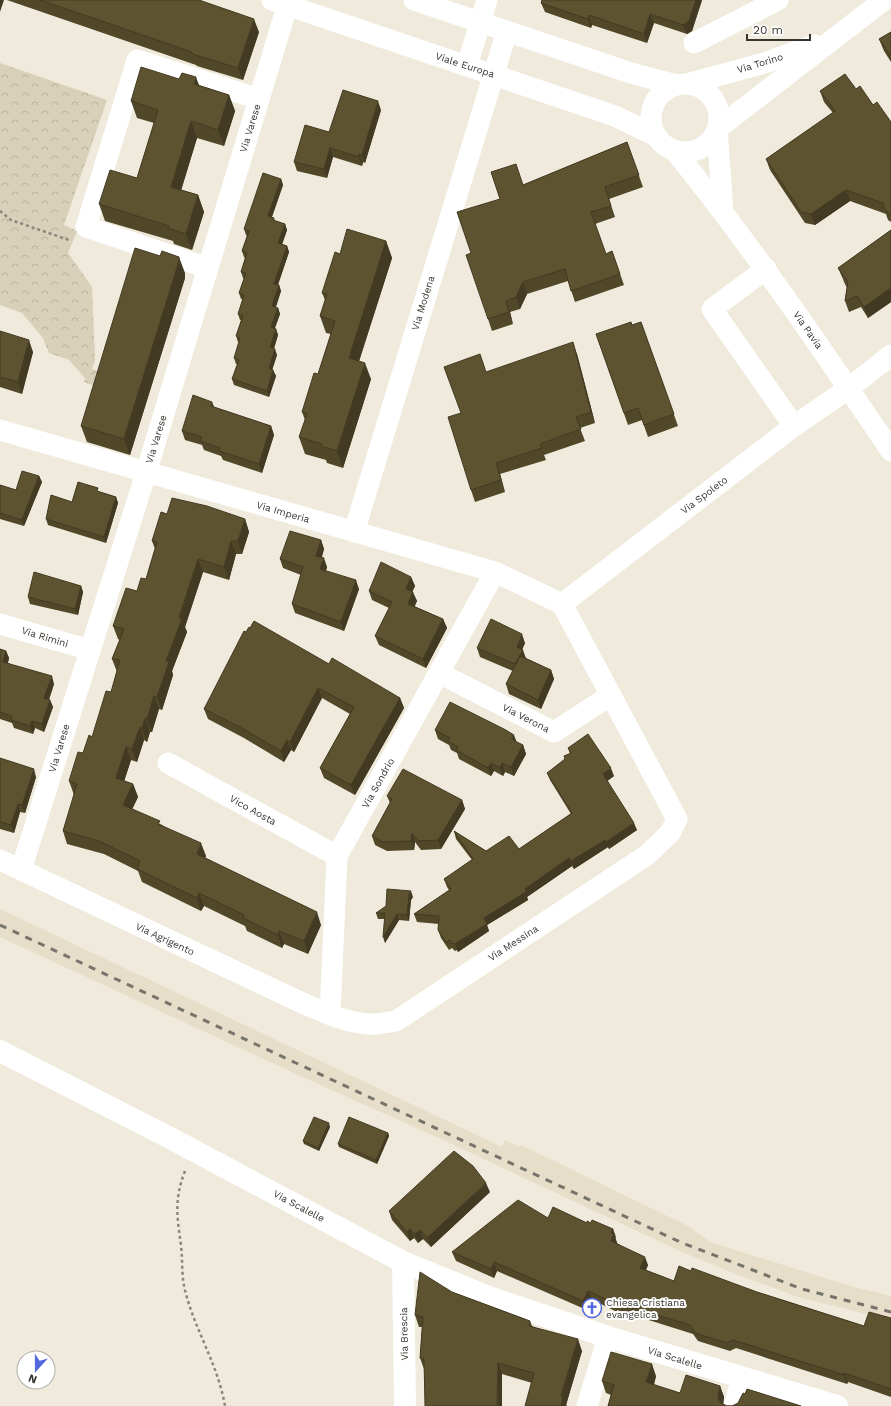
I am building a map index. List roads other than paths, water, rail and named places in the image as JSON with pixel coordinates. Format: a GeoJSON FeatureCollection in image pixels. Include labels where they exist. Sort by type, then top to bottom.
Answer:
{"type":"FeatureCollection","features":[{"type":"Feature","properties":{"kind":"main road","name":"Via Scalelle"},"geometry":{"type":"LineString","coordinates":[[0,1051],[198,1153],[403,1262],[491,1298],[608,1338],[838,1406]]}},
{"type":"Feature","properties":{"kind":"main road","name":"Via Brescia"},"geometry":{"type":"LineString","coordinates":[[403,1262],[405,1406]]}},
{"type":"Feature","properties":{"kind":"street"},"geometry":{"type":"LineString","coordinates":[[414,0],[631,73],[702,88],[714,99],[718,108],[719,119],[717,129],[712,139],[704,146],[695,150],[684,152],[674,150],[664,144],[656,136],[652,126],[651,115],[653,105],[659,96],[667,89],[681,84]]}},
{"type":"Feature","properties":{"kind":"street"},"geometry":{"type":"LineString","coordinates":[[467,66],[487,0]]}},
{"type":"Feature","properties":{"kind":"street"},"geometry":{"type":"LineString","coordinates":[[694,43],[778,0]]}},
{"type":"Feature","properties":{"kind":"street","name":"Via Torino"},"geometry":{"type":"LineString","coordinates":[[717,129],[884,0]]}},
{"type":"Feature","properties":{"kind":"street","name":"Viale Europa"},"geometry":{"type":"LineString","coordinates":[[283,2],[615,116],[656,136]]}},
{"type":"Feature","properties":{"kind":"street","name":"Via Varese"},"geometry":{"type":"LineString","coordinates":[[21,870],[146,473],[208,268],[259,99],[283,2]]}},
{"type":"Feature","properties":{"kind":"street","name":"Via Modena"},"geometry":{"type":"LineString","coordinates":[[354,532],[507,31]]}},
{"type":"Feature","properties":{"kind":"street","name":"Via Torino"},"geometry":{"type":"LineString","coordinates":[[681,84],[761,64],[833,38]]}},
{"type":"Feature","properties":{"kind":"street"},"geometry":{"type":"LineString","coordinates":[[208,268],[86,227],[137,60],[259,99]]}},
{"type":"Feature","properties":{"kind":"street"},"geometry":{"type":"LineString","coordinates":[[717,129],[723,211]]}},
{"type":"Feature","properties":{"kind":"street","name":"Via Pavia"},"geometry":{"type":"LineString","coordinates":[[674,150],[723,211],[766,269],[891,451]]}},
{"type":"Feature","properties":{"kind":"street"},"geometry":{"type":"LineString","coordinates":[[766,269],[712,309],[794,426]]}},
{"type":"Feature","properties":{"kind":"street","name":"Via Spoleto"},"geometry":{"type":"LineString","coordinates":[[562,604],[794,426],[848,389],[891,355]]}},
{"type":"Feature","properties":{"kind":"street","name":"Via Imperia"},"geometry":{"type":"LineString","coordinates":[[0,430],[495,572],[562,604]]}},
{"type":"Feature","properties":{"kind":"street","name":"Via Sondrio"},"geometry":{"type":"LineString","coordinates":[[330,1015],[337,856],[495,572]]}},
{"type":"Feature","properties":{"kind":"street"},"geometry":{"type":"LineString","coordinates":[[562,604],[611,696]]}},
{"type":"Feature","properties":{"kind":"street","name":"Via Rimini"},"geometry":{"type":"LineString","coordinates":[[0,624],[90,650]]}},
{"type":"Feature","properties":{"kind":"street","name":"Via Verona"},"geometry":{"type":"LineString","coordinates":[[439,673],[554,732],[611,696]]}},
{"type":"Feature","properties":{"kind":"street","name":"Via Messina"},"geometry":{"type":"LineString","coordinates":[[330,1015],[345,1021],[370,1024],[396,1021],[647,855],[670,833],[677,819],[611,696]]}},
{"type":"Feature","properties":{"kind":"street","name":"Vico Aosta"},"geometry":{"type":"LineString","coordinates":[[168,763],[337,856]]}},
{"type":"Feature","properties":{"kind":"street","name":"Via Agrigento"},"geometry":{"type":"LineString","coordinates":[[0,860],[298,1002],[330,1015]]}},
{"type":"Feature","properties":{"kind":"street"},"geometry":{"type":"LineString","coordinates":[[586,1406],[608,1338]]}},
{"type":"Feature","properties":{"kind":"street"},"geometry":{"type":"LineString","coordinates":[[734,1406],[742,1378]]}},
{"type":"Feature","properties":{"kind":"railway"},"geometry":{"type":"LineString","coordinates":[[0,925],[680,1242],[802,1289],[891,1312]]}},
{"type":"Feature","properties":{"kind":"place","name":"Chiesa Cristiana evangelica"},"geometry":{"type":"Point","coordinates":[592,1308]}}]}
